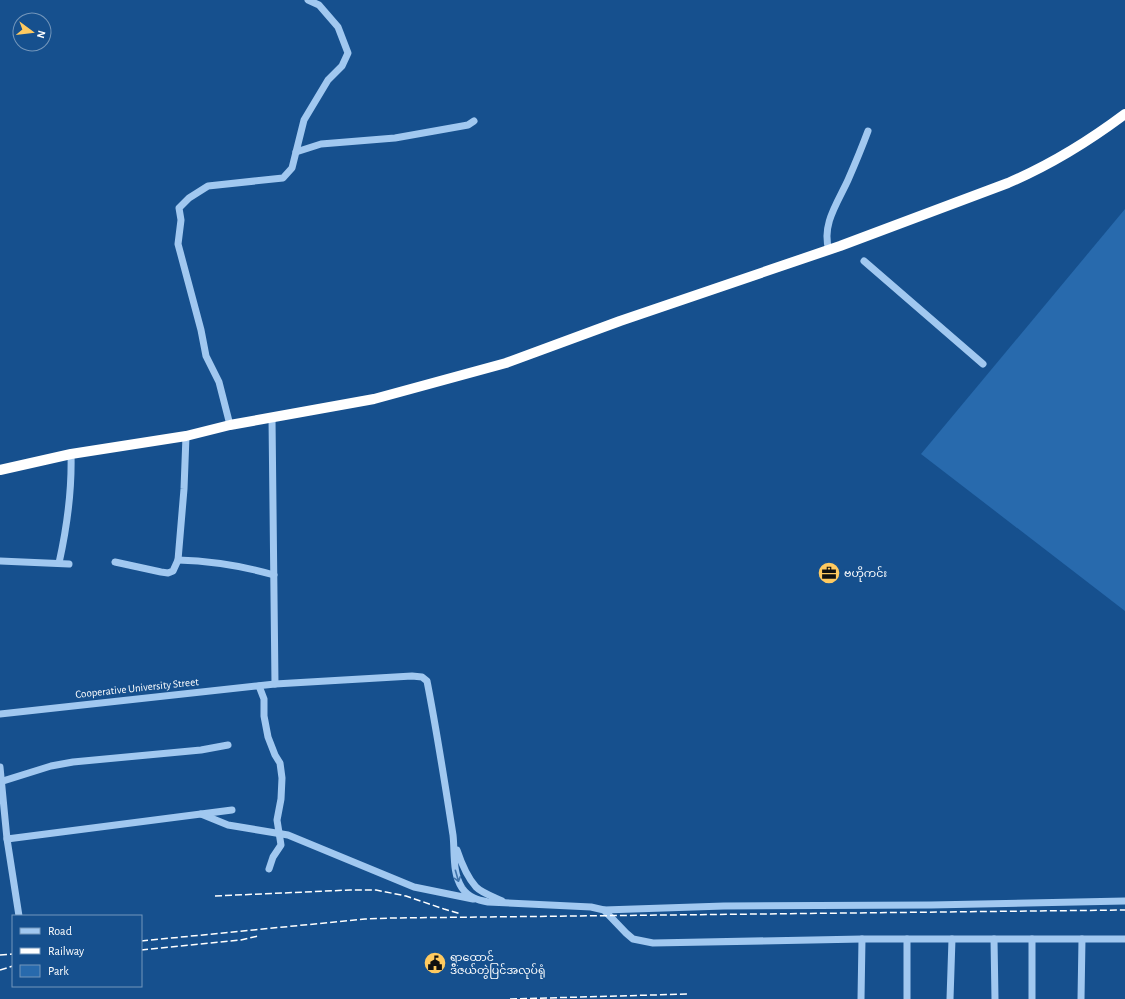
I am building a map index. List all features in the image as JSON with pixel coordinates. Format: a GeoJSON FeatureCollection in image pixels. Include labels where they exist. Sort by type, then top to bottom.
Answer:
{"type":"FeatureCollection","features":[{"type":"Feature","properties":{"kind":"highway"},"geometry":{"type":"LineString","coordinates":[[0,470],[71,454],[186,436],[230,425],[374,398],[506,363],[620,321],[829,250],[1019,179],[1072,150],[1125,114]]}},
{"type":"Feature","properties":{"kind":"street"},"geometry":{"type":"LineString","coordinates":[[230,425],[219,382],[206,356],[201,330],[178,244],[181,220],[180,208],[189,198],[208,186],[283,178],[292,168],[304,120],[328,80],[342,66],[348,53],[338,27],[319,5],[308,0]]}},
{"type":"Feature","properties":{"kind":"street"},"geometry":{"type":"LineString","coordinates":[[296,152],[320,144],[395,138],[468,125],[474,121]]}},
{"type":"Feature","properties":{"kind":"street"},"geometry":{"type":"LineString","coordinates":[[829,250],[827,231],[830,219],[868,131]]}},
{"type":"Feature","properties":{"kind":"street"},"geometry":{"type":"LineString","coordinates":[[864,261],[983,364]]}},
{"type":"Feature","properties":{"kind":"street"},"geometry":{"type":"LineString","coordinates":[[272,418],[275,684]]}},
{"type":"Feature","properties":{"kind":"street"},"geometry":{"type":"LineString","coordinates":[[115,562],[168,573],[173,571],[178,560],[184,489],[186,436]]}},
{"type":"Feature","properties":{"kind":"street"},"geometry":{"type":"LineString","coordinates":[[59,563],[70,504],[72,475],[71,454]]}},
{"type":"Feature","properties":{"kind":"street"},"geometry":{"type":"LineString","coordinates":[[178,560],[199,561],[254,569],[274,575]]}},
{"type":"Feature","properties":{"kind":"street"},"geometry":{"type":"LineString","coordinates":[[0,561],[69,564]]}},
{"type":"Feature","properties":{"kind":"street","name":"Cooperative University Street"},"geometry":{"type":"LineString","coordinates":[[0,714],[275,684],[412,676],[422,677],[427,681],[453,837]]}},
{"type":"Feature","properties":{"kind":"street"},"geometry":{"type":"LineString","coordinates":[[259,686],[264,699],[264,716],[268,737],[280,763],[282,788],[277,820],[281,845],[273,857],[269,869]]}},
{"type":"Feature","properties":{"kind":"street"},"geometry":{"type":"LineString","coordinates":[[1,782],[51,766],[201,750],[228,745]]}},
{"type":"Feature","properties":{"kind":"street"},"geometry":{"type":"LineString","coordinates":[[0,767],[7,839],[19,915]]}},
{"type":"Feature","properties":{"kind":"street"},"geometry":{"type":"LineString","coordinates":[[7,839],[232,810]]}},
{"type":"Feature","properties":{"kind":"street"},"geometry":{"type":"LineString","coordinates":[[202,814],[228,825],[279,832],[288,835],[414,887],[488,902],[591,907],[604,910],[724,906],[947,905],[1125,901]]}},
{"type":"Feature","properties":{"kind":"street"},"geometry":{"type":"LineString","coordinates":[[453,837],[456,872],[459,881],[462,888],[468,895],[475,899]]}},
{"type":"Feature","properties":{"kind":"street"},"geometry":{"type":"LineString","coordinates":[[453,837],[460,860],[477,888],[504,902]]}},
{"type":"Feature","properties":{"kind":"street"},"geometry":{"type":"LineString","coordinates":[[604,910],[633,939],[652,943],[862,939],[1125,940]]}},
{"type":"Feature","properties":{"kind":"street"},"geometry":{"type":"LineString","coordinates":[[861,999],[862,939]]}},
{"type":"Feature","properties":{"kind":"street"},"geometry":{"type":"LineString","coordinates":[[1032,939],[1032,999]]}},
{"type":"Feature","properties":{"kind":"street"},"geometry":{"type":"LineString","coordinates":[[907,940],[907,999]]}},
{"type":"Feature","properties":{"kind":"street"},"geometry":{"type":"LineString","coordinates":[[950,999],[952,940]]}},
{"type":"Feature","properties":{"kind":"street"},"geometry":{"type":"LineString","coordinates":[[994,940],[995,999]]}},
{"type":"Feature","properties":{"kind":"street"},"geometry":{"type":"LineString","coordinates":[[1081,999],[1082,940]]}},
{"type":"Feature","properties":{"kind":"green space"},"geometry":{"type":"Polygon","coordinates":[[[1125,209],[1125,611],[921,454],[1125,209]]]}},
{"type":"Feature","properties":{"kind":"railway"},"geometry":{"type":"LineString","coordinates":[[215,896],[376,890],[406,896],[461,914]]}},
{"type":"Feature","properties":{"kind":"railway"},"geometry":{"type":"LineString","coordinates":[[142,941],[365,919],[392,918],[1125,910]]}},
{"type":"Feature","properties":{"kind":"railway"},"geometry":{"type":"LineString","coordinates":[[142,950],[241,940],[258,936]]}},
{"type":"Feature","properties":{"kind":"railway"},"geometry":{"type":"LineString","coordinates":[[0,955],[12,954]]}},
{"type":"Feature","properties":{"kind":"railway"},"geometry":{"type":"LineString","coordinates":[[0,970],[12,966]]}},
{"type":"Feature","properties":{"kind":"railway"},"geometry":{"type":"LineString","coordinates":[[510,999],[689,994]]}},
{"type":"Feature","properties":{"kind":"place","name":"ဗဟိုကင်း"},"geometry":{"type":"Point","coordinates":[829,573]}},
{"type":"Feature","properties":{"kind":"place","name":"ရွာထောင် ဒီဇယ်တွဲပြင်အလုပ်ရုံ"},"geometry":{"type":"Point","coordinates":[435,963]}}]}
